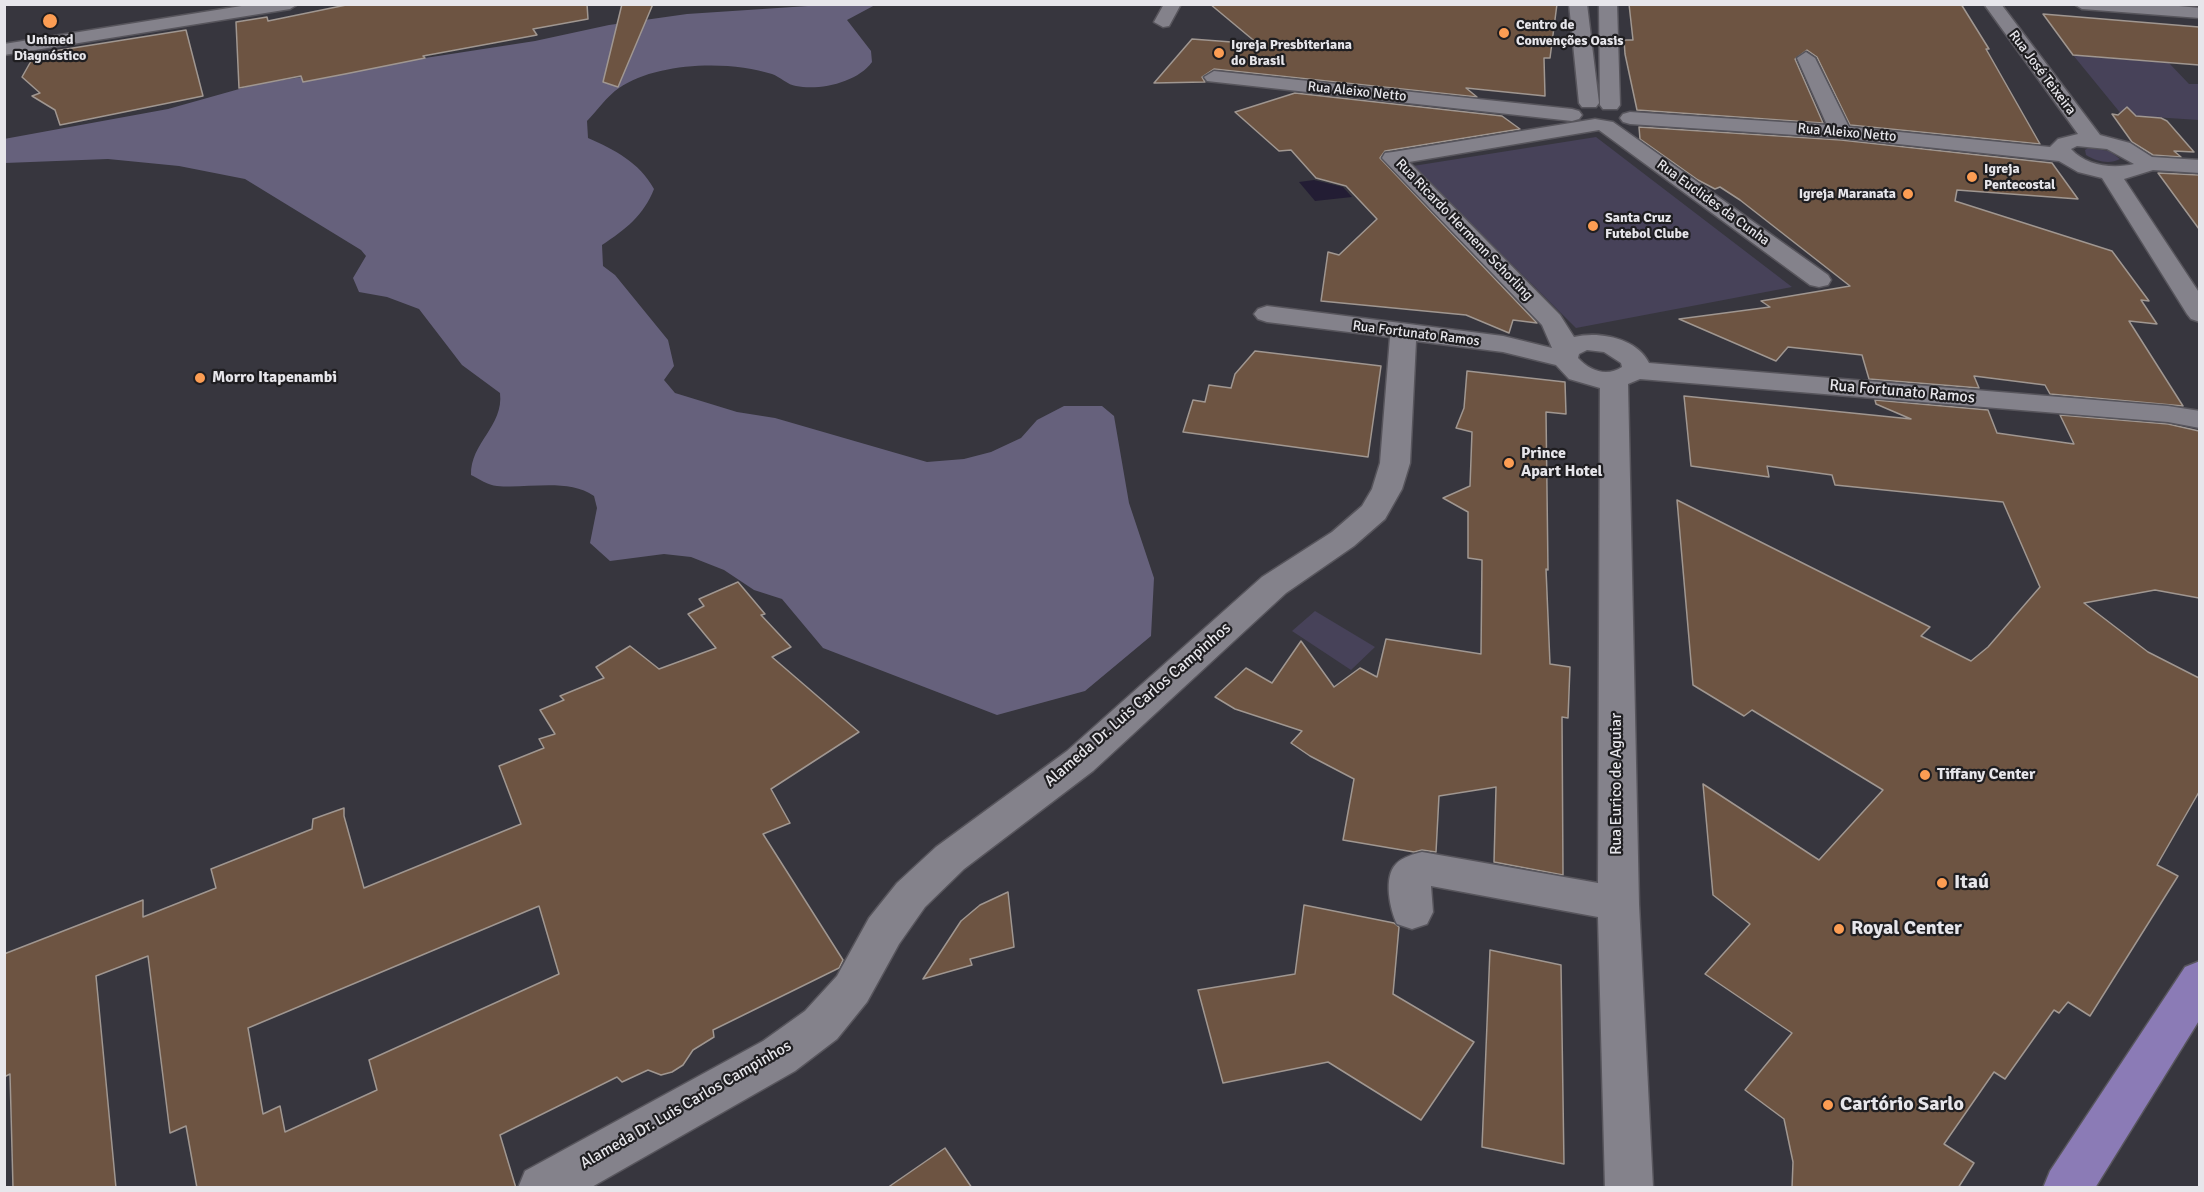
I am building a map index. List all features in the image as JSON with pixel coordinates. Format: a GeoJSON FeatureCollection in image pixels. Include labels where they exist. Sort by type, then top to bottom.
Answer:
{"type":"FeatureCollection","features":[{"type":"Feature","properties":{"kind":"main road"},"geometry":{"type":"LineString","coordinates":[[2067,1188],[2199,980]]}},
{"type":"Feature","properties":{"kind":"street"},"geometry":{"type":"LineString","coordinates":[[4,43],[253,4]]}},
{"type":"Feature","properties":{"kind":"street"},"geometry":{"type":"LineString","coordinates":[[4,50],[291,4]]}},
{"type":"Feature","properties":{"kind":"street"},"geometry":{"type":"LineString","coordinates":[[1163,22],[1173,4]]}},
{"type":"Feature","properties":{"kind":"street"},"geometry":{"type":"LineString","coordinates":[[1578,4],[1589,103],[1604,119]]}},
{"type":"Feature","properties":{"kind":"street"},"geometry":{"type":"LineString","coordinates":[[1604,119],[1608,4]]}},
{"type":"Feature","properties":{"kind":"street","name":"Rua José Teixeira"},"geometry":{"type":"LineString","coordinates":[[1992,4],[2093,140]]}},
{"type":"Feature","properties":{"kind":"street"},"geometry":{"type":"LineString","coordinates":[[2082,4],[2199,13]]}},
{"type":"Feature","properties":{"kind":"street"},"geometry":{"type":"LineString","coordinates":[[1806,58],[1841,132]]}},
{"type":"Feature","properties":{"kind":"street","name":"Rua Aleixo Netto"},"geometry":{"type":"LineString","coordinates":[[1214,77],[1572,115],[1623,124],[1630,118],[1841,132],[2064,155],[2082,165],[2109,171],[2137,171],[2144,168],[2146,162]]}},
{"type":"Feature","properties":{"kind":"street"},"geometry":{"type":"LineString","coordinates":[[1572,115],[1574,107],[1589,103]]}},
{"type":"Feature","properties":{"kind":"street","name":"Rua Euclides da Cunha"},"geometry":{"type":"LineString","coordinates":[[1604,119],[1819,280]]}},
{"type":"Feature","properties":{"kind":"street","name":"Rua Ricardo Hermenn Schorling"},"geometry":{"type":"LineString","coordinates":[[1565,355],[1559,331],[1551,320],[1393,158],[1604,119]]}},
{"type":"Feature","properties":{"kind":"street"},"geometry":{"type":"LineString","coordinates":[[2064,155],[2060,148],[2065,143],[2093,140],[2117,145],[2136,153],[2146,162],[2199,167]]}},
{"type":"Feature","properties":{"kind":"street"},"geometry":{"type":"LineString","coordinates":[[2109,171],[2199,314]]}},
{"type":"Feature","properties":{"kind":"street","name":"Rua Fortunato Ramos"},"geometry":{"type":"LineString","coordinates":[[1267,314],[1503,344],[1565,355],[1569,365],[1588,377],[1625,375],[2168,414],[2199,420]]}},
{"type":"Feature","properties":{"kind":"street","name":"Alameda Dr. Luis Carlos Campinhos"},"geometry":{"type":"LineString","coordinates":[[542,1188],[779,1056],[821,1024],[852,989],[885,932],[911,895],[950,858],[1080,761],[1274,585],[1343,539],[1374,512],[1387,489],[1395,463],[1403,333]]}},
{"type":"Feature","properties":{"kind":"street"},"geometry":{"type":"LineString","coordinates":[[1565,355],[1574,345],[1602,343],[1629,354],[1635,362],[1625,375]]}},
{"type":"Feature","properties":{"kind":"street","name":"Rua Eurico de Aguiar"},"geometry":{"type":"LineString","coordinates":[[1625,375],[1618,904],[1629,1188]]}},
{"type":"Feature","properties":{"kind":"street","name":"Rua Fortunato Ramos"},"geometry":{"type":"LineString","coordinates":[[2168,414],[2199,412]]}},
{"type":"Feature","properties":{"kind":"street"},"geometry":{"type":"LineString","coordinates":[[1412,912],[1410,875],[1422,868],[1618,904]]}},
{"type":"Feature","properties":{"kind":"shaded area"},"geometry":{"type":"Polygon","coordinates":[[[823,5],[875,5],[847,20],[871,51],[872,62],[858,75],[848,80],[827,86],[806,87],[793,85],[772,74],[736,67],[715,65],[673,68],[634,79],[619,88],[587,121],[588,138],[617,152],[634,164],[654,189],[645,207],[633,221],[602,245],[603,266],[615,275],[668,340],[674,366],[664,380],[675,393],[737,412],[775,418],[927,462],[964,459],[991,452],[1021,438],[1037,420],[1064,406],[1102,406],[1114,416],[1129,503],[1154,578],[1151,636],[1085,691],[997,715],[823,648],[782,599],[754,590],[724,570],[691,557],[664,554],[610,561],[590,543],[597,508],[594,496],[572,487],[497,486],[471,475],[476,453],[497,415],[500,393],[462,365],[419,309],[387,297],[359,292],[353,278],[366,256],[361,250],[245,179],[179,166],[108,159],[5,163],[4,139],[168,109],[257,84],[535,41],[609,25],[687,14],[823,5]]]}},
{"type":"Feature","properties":{"kind":"shaded area"},"geometry":{"type":"Polygon","coordinates":[[[2073,55],[2169,63],[2189,84],[2199,84],[2199,120],[2122,115],[2073,55]]]}},
{"type":"Feature","properties":{"kind":"shaded area","name":"Santa Cruz Futebol Clube"},"geometry":{"type":"Polygon","coordinates":[[[1596,137],[1792,287],[1576,328],[1413,166],[1596,137]]]}},
{"type":"Feature","properties":{"kind":"shaded area"},"geometry":{"type":"Polygon","coordinates":[[[2088,148],[2109,151],[2120,159],[2111,162],[2098,160],[2086,155],[2085,150],[2088,148]]]}},
{"type":"Feature","properties":{"kind":"shaded area"},"geometry":{"type":"Polygon","coordinates":[[[1314,180],[1343,187],[1352,197],[1315,201],[1299,182],[1314,180]]]}},
{"type":"Feature","properties":{"kind":"shaded area"},"geometry":{"type":"Polygon","coordinates":[[[1315,611],[1375,647],[1351,670],[1292,631],[1315,611]]]}},
{"type":"Feature","properties":{"kind":"building"},"geometry":{"type":"Polygon","coordinates":[[[351,4],[587,4],[588,19],[533,29],[537,35],[423,56],[425,58],[345,74],[303,82],[301,76],[239,88],[236,22],[267,17],[268,21],[351,4]]]}},
{"type":"Feature","properties":{"kind":"building"},"geometry":{"type":"Polygon","coordinates":[[[622,4],[653,4],[618,87],[603,82],[622,4]]]}},
{"type":"Feature","properties":{"kind":"building"},"geometry":{"type":"Polygon","coordinates":[[[1210,4],[1557,4],[1550,58],[1544,58],[1545,96],[1466,88],[1477,97],[1214,69],[1202,77],[1205,82],[1154,83],[1192,39],[1258,44],[1210,4]]]}},
{"type":"Feature","properties":{"kind":"building"},"geometry":{"type":"Polygon","coordinates":[[[1629,4],[1961,4],[1989,49],[1986,49],[2040,144],[1850,125],[1817,57],[1807,50],[1795,59],[1823,123],[1637,110],[1625,54],[1624,40],[1633,40],[1629,4]]]}},
{"type":"Feature","properties":{"kind":"building"},"geometry":{"type":"Polygon","coordinates":[[[2043,14],[2199,27],[2199,65],[2073,55],[2043,14]]]}},
{"type":"Feature","properties":{"kind":"building"},"geometry":{"type":"Polygon","coordinates":[[[186,30],[203,96],[60,125],[55,110],[32,96],[40,93],[22,77],[35,54],[186,30]]]}},
{"type":"Feature","properties":{"kind":"building"},"geometry":{"type":"Polygon","coordinates":[[[1295,93],[1502,116],[1520,129],[1385,151],[1380,158],[1537,323],[1513,320],[1509,333],[1466,315],[1321,301],[1328,252],[1339,255],[1377,219],[1346,186],[1316,178],[1291,150],[1279,151],[1235,112],[1295,93]]]}},
{"type":"Feature","properties":{"kind":"building"},"geometry":{"type":"Polygon","coordinates":[[[2127,107],[2136,116],[2161,118],[2167,121],[2194,152],[2174,151],[2181,157],[2153,155],[2132,142],[2112,114],[2118,115],[2127,107]]]}},
{"type":"Feature","properties":{"kind":"building"},"geometry":{"type":"Polygon","coordinates":[[[1639,127],[1841,140],[2052,163],[2078,199],[1957,190],[1955,201],[2112,251],[2149,301],[2141,300],[2157,324],[2129,321],[2183,406],[2050,394],[2045,385],[1974,376],[1979,388],[1869,379],[1862,355],[1788,347],[1776,361],[1679,319],[1770,307],[1761,301],[1850,286],[1740,200],[1720,187],[1715,189],[1698,180],[1640,139],[1639,127]]]}},
{"type":"Feature","properties":{"kind":"building"},"geometry":{"type":"Polygon","coordinates":[[[2158,173],[2199,175],[2199,229],[2158,173]]]}},
{"type":"Feature","properties":{"kind":"building"},"geometry":{"type":"Polygon","coordinates":[[[1255,351],[1381,366],[1368,457],[1183,432],[1193,400],[1205,402],[1209,385],[1231,388],[1235,374],[1255,351]]]}},
{"type":"Feature","properties":{"kind":"building"},"geometry":{"type":"Polygon","coordinates":[[[1467,371],[1565,382],[1566,414],[1546,412],[1548,570],[1546,569],[1550,664],[1570,667],[1568,718],[1562,717],[1563,875],[1494,862],[1496,787],[1439,796],[1436,852],[1422,850],[1414,852],[1343,840],[1354,779],[1310,756],[1291,743],[1302,731],[1235,709],[1215,697],[1246,668],[1272,683],[1301,641],[1334,687],[1360,668],[1377,677],[1386,639],[1481,654],[1482,560],[1468,558],[1468,512],[1443,498],[1470,486],[1472,432],[1456,428],[1464,408],[1467,371]]]}},
{"type":"Feature","properties":{"kind":"building"},"geometry":{"type":"Polygon","coordinates":[[[1684,396],[1911,419],[1876,404],[1875,400],[1988,410],[1997,433],[2074,444],[2060,415],[2168,424],[2199,431],[2199,598],[2155,590],[2084,603],[2148,652],[2199,678],[2199,792],[2157,865],[2178,876],[2090,1016],[2068,1002],[2059,1013],[2054,1010],[2005,1079],[1994,1072],[1944,1144],[1974,1163],[1958,1188],[1792,1188],[1793,1162],[1784,1119],[1745,1090],[1792,1033],[1705,974],[1750,924],[1713,895],[1703,784],[1819,860],[1883,790],[1752,710],[1744,716],[1693,685],[1677,500],[1930,627],[1921,636],[1971,661],[1988,647],[2040,587],[2003,502],[1835,485],[1832,475],[1767,466],[1769,477],[1691,466],[1684,396]]]}},
{"type":"Feature","properties":{"kind":"building"},"geometry":{"type":"Polygon","coordinates":[[[738,582],[765,614],[761,615],[791,647],[772,657],[859,732],[771,789],[790,823],[763,834],[843,960],[839,968],[713,1030],[714,1037],[693,1050],[683,1065],[672,1072],[661,1075],[648,1070],[622,1082],[617,1077],[500,1135],[516,1188],[197,1188],[186,1126],[170,1133],[148,956],[96,976],[116,1188],[13,1188],[10,1074],[4,1077],[4,954],[143,900],[143,917],[216,888],[211,869],[312,829],[313,819],[344,808],[344,816],[364,888],[521,824],[499,766],[544,748],[539,739],[555,734],[540,710],[564,700],[560,696],[604,678],[596,667],[630,646],[659,669],[716,648],[688,614],[704,606],[699,599],[738,582]],[[539,906],[248,1028],[263,1114],[280,1106],[285,1132],[377,1090],[369,1060],[559,974],[539,906]]]}},
{"type":"Feature","properties":{"kind":"building"},"geometry":{"type":"Polygon","coordinates":[[[1008,892],[1014,947],[970,959],[972,965],[923,979],[961,921],[980,905],[1008,892]]]}},
{"type":"Feature","properties":{"kind":"building"},"geometry":{"type":"Polygon","coordinates":[[[1304,905],[1394,923],[1399,927],[1393,994],[1474,1042],[1421,1120],[1328,1062],[1223,1083],[1198,990],[1295,974],[1304,905]]]}},
{"type":"Feature","properties":{"kind":"building"},"geometry":{"type":"Polygon","coordinates":[[[1490,950],[1561,965],[1564,1164],[1482,1147],[1490,950]]]}},
{"type":"Feature","properties":{"kind":"building"},"geometry":{"type":"Polygon","coordinates":[[[945,1148],[972,1188],[887,1188],[945,1148]]]}},
{"type":"Feature","properties":{"kind":"place","name":"Unimed Diagnóstico"},"geometry":{"type":"Point","coordinates":[50,21]}},
{"type":"Feature","properties":{"kind":"place","name":"Centro de Convenções Oasis"},"geometry":{"type":"Point","coordinates":[1504,33]}},
{"type":"Feature","properties":{"kind":"place","name":"Igreja Presbiteriana do Brasil"},"geometry":{"type":"Point","coordinates":[1219,53]}},
{"type":"Feature","properties":{"kind":"place","name":"Igreja Pentecostal"},"geometry":{"type":"Point","coordinates":[1972,177]}},
{"type":"Feature","properties":{"kind":"place","name":"Igreja Maranata"},"geometry":{"type":"Point","coordinates":[1908,194]}},
{"type":"Feature","properties":{"kind":"place","name":"Santa Cruz Futebol Clube"},"geometry":{"type":"Point","coordinates":[1593,226]}},
{"type":"Feature","properties":{"kind":"place","name":"Morro Itapenambi"},"geometry":{"type":"Point","coordinates":[200,378]}},
{"type":"Feature","properties":{"kind":"place","name":"Prince Apart Hotel"},"geometry":{"type":"Point","coordinates":[1509,463]}},
{"type":"Feature","properties":{"kind":"place","name":"Tiffany Center"},"geometry":{"type":"Point","coordinates":[1925,775]}},
{"type":"Feature","properties":{"kind":"place","name":"Itaú"},"geometry":{"type":"Point","coordinates":[1942,883]}},
{"type":"Feature","properties":{"kind":"place","name":"Royal Center"},"geometry":{"type":"Point","coordinates":[1839,929]}},
{"type":"Feature","properties":{"kind":"place","name":"Cartório Sarlo"},"geometry":{"type":"Point","coordinates":[1828,1105]}}]}
